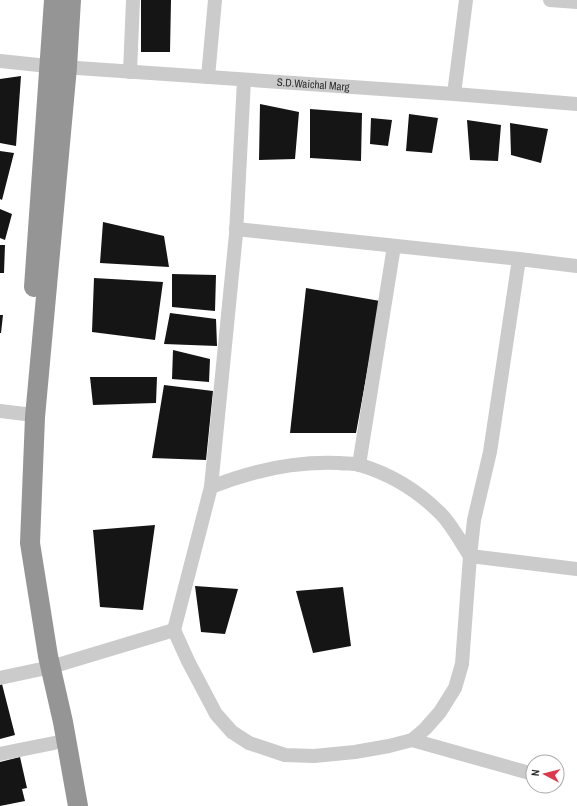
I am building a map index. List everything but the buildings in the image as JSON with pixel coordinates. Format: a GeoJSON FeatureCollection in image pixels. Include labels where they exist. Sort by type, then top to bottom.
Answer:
{"type":"FeatureCollection","features":[{"type":"Feature","properties":{"kind":"highway"},"geometry":{"type":"LineString","coordinates":[[54,0],[58,66],[36,418],[30,542],[38,597],[44,668],[54,743],[68,806]]}},
{"type":"Feature","properties":{"kind":"highway"},"geometry":{"type":"LineString","coordinates":[[71,0],[58,66],[25,414],[23,445],[23,573],[44,668],[63,722],[78,806]]}},
{"type":"Feature","properties":{"kind":"street"},"geometry":{"type":"LineString","coordinates":[[130,72],[133,0]]}},
{"type":"Feature","properties":{"kind":"street"},"geometry":{"type":"LineString","coordinates":[[208,77],[215,0]]}},
{"type":"Feature","properties":{"kind":"street"},"geometry":{"type":"LineString","coordinates":[[454,94],[466,0]]}},
{"type":"Feature","properties":{"kind":"street"},"geometry":{"type":"LineString","coordinates":[[550,0],[577,2]]}},
{"type":"Feature","properties":{"kind":"street","name":"S.D.Waichal Marg"},"geometry":{"type":"LineString","coordinates":[[0,61],[130,72],[577,104]]}},
{"type":"Feature","properties":{"kind":"street"},"geometry":{"type":"LineString","coordinates":[[244,80],[236,229],[211,487],[174,630],[188,661],[216,714],[232,732],[249,744],[284,755],[314,756],[355,752],[412,740],[525,772]]}},
{"type":"Feature","properties":{"kind":"street"},"geometry":{"type":"LineString","coordinates":[[236,229],[577,266]]}},
{"type":"Feature","properties":{"kind":"street"},"geometry":{"type":"LineString","coordinates":[[359,465],[394,246]]}},
{"type":"Feature","properties":{"kind":"street"},"geometry":{"type":"LineString","coordinates":[[412,740],[425,729],[440,712],[455,688],[462,664],[474,520],[490,452],[519,260]]}},
{"type":"Feature","properties":{"kind":"street"},"geometry":{"type":"LineString","coordinates":[[0,411],[25,414]]}},
{"type":"Feature","properties":{"kind":"street"},"geometry":{"type":"LineString","coordinates":[[211,487],[235,478],[271,469],[302,464],[328,463],[359,465],[396,480],[419,495],[442,514],[470,556],[577,569]]}},
{"type":"Feature","properties":{"kind":"street"},"geometry":{"type":"LineString","coordinates":[[0,678],[44,668],[174,630]]}},
{"type":"Feature","properties":{"kind":"street"},"geometry":{"type":"LineString","coordinates":[[0,754],[54,743]]}}]}
